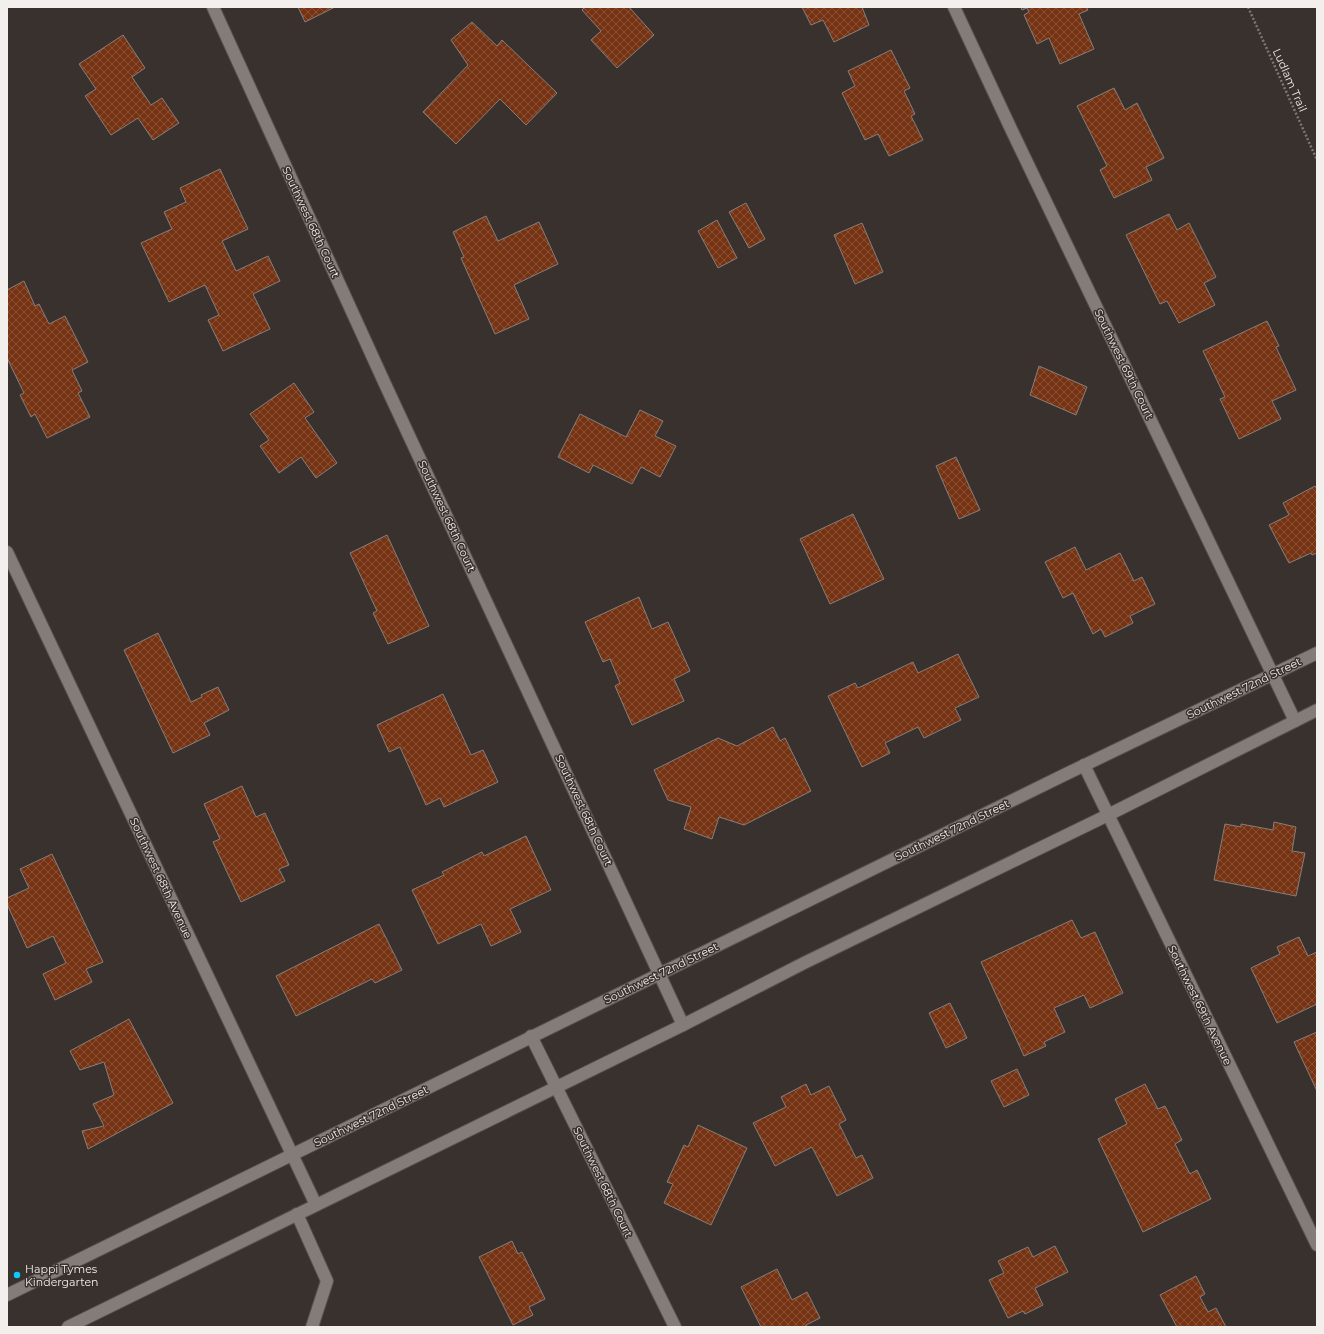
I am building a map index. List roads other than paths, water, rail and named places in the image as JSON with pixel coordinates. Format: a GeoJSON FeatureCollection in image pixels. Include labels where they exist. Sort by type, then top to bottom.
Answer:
{"type":"FeatureCollection","features":[{"type":"Feature","properties":{"kind":"street","name":"Southwest 68th Court"},"geometry":{"type":"LineString","coordinates":[[213,7],[683,1025]]}},
{"type":"Feature","properties":{"kind":"street","name":"Southwest 69th Court"},"geometry":{"type":"LineString","coordinates":[[954,7],[1295,721]]}},
{"type":"Feature","properties":{"kind":"street","name":"Southwest 68th Avenue"},"geometry":{"type":"LineString","coordinates":[[7,552],[316,1204]]}},
{"type":"Feature","properties":{"kind":"street","name":"Southwest 72nd Street"},"geometry":{"type":"LineString","coordinates":[[7,1295],[531,1036],[1084,765],[1317,653]]}},
{"type":"Feature","properties":{"kind":"street"},"geometry":{"type":"LineString","coordinates":[[68,1327],[556,1086],[683,1025],[804,963],[1108,815],[1317,710]]}},
{"type":"Feature","properties":{"kind":"street","name":"Southwest 69th Avenue"},"geometry":{"type":"LineString","coordinates":[[1084,765],[1317,1245]]}},
{"type":"Feature","properties":{"kind":"street","name":"Southwest 68th Court"},"geometry":{"type":"LineString","coordinates":[[531,1036],[675,1327]]}},
{"type":"Feature","properties":{"kind":"street"},"geometry":{"type":"LineString","coordinates":[[297,1214],[327,1281],[312,1327]]}},
{"type":"Feature","properties":{"kind":"place","name":"Happi Tymes Kindergarten"},"geometry":{"type":"Point","coordinates":[17,1275]}}]}
